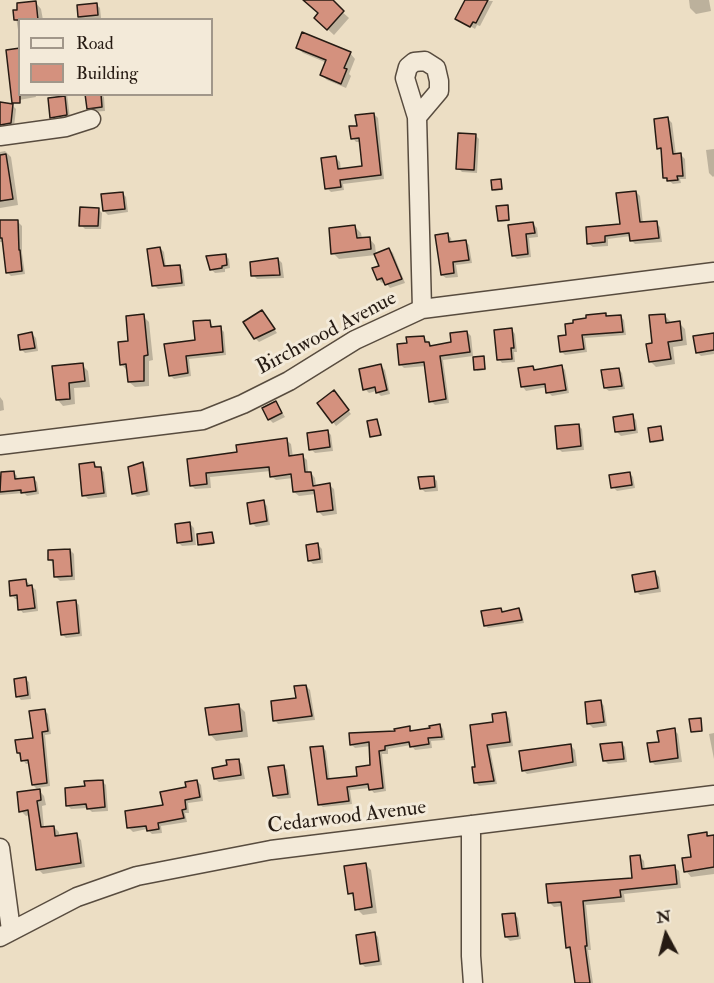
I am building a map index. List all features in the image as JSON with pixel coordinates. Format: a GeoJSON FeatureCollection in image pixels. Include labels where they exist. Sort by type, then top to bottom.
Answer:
{"type":"FeatureCollection","features":[{"type":"Feature","properties":{"kind":"street"},"geometry":{"type":"LineString","coordinates":[[417,117],[422,309]]}},
{"type":"Feature","properties":{"kind":"street"},"geometry":{"type":"LineString","coordinates":[[0,136],[66,128],[91,119]]}},
{"type":"Feature","properties":{"kind":"street","name":"Birchwood Avenue"},"geometry":{"type":"LineString","coordinates":[[0,445],[203,420],[279,386],[355,340],[422,309],[714,272]]}},
{"type":"Feature","properties":{"kind":"street","name":"Cedarwood Avenue"},"geometry":{"type":"LineString","coordinates":[[5,934],[77,897],[137,876],[271,850],[714,795]]}},
{"type":"Feature","properties":{"kind":"street"},"geometry":{"type":"LineString","coordinates":[[471,825],[473,983]]}},
{"type":"Feature","properties":{"kind":"street"},"geometry":{"type":"LineString","coordinates":[[0,848],[5,934]]}},
{"type":"Feature","properties":{"kind":"building"},"geometry":{"type":"Polygon","coordinates":[[[303,0],[333,0],[344,11],[327,30],[314,18],[318,13],[303,0]]]}},
{"type":"Feature","properties":{"kind":"building"},"geometry":{"type":"Polygon","coordinates":[[[465,0],[488,0],[476,23],[473,22],[470,27],[455,19],[465,0]]]}},
{"type":"Feature","properties":{"kind":"building"},"geometry":{"type":"Polygon","coordinates":[[[36,1],[38,18],[14,20],[13,10],[17,10],[17,3],[36,1]]]}},
{"type":"Feature","properties":{"kind":"building"},"geometry":{"type":"Polygon","coordinates":[[[97,3],[98,15],[78,17],[77,5],[97,3]]]}},
{"type":"Feature","properties":{"kind":"building"},"geometry":{"type":"Polygon","coordinates":[[[302,32],[351,52],[344,68],[347,69],[341,84],[320,75],[326,60],[296,48],[302,32]]]}},
{"type":"Feature","properties":{"kind":"building"},"geometry":{"type":"Polygon","coordinates":[[[18,48],[20,103],[12,103],[6,50],[18,48]]]}},
{"type":"Feature","properties":{"kind":"building"},"geometry":{"type":"Polygon","coordinates":[[[65,96],[67,115],[50,118],[48,98],[65,96]]]}},
{"type":"Feature","properties":{"kind":"building"},"geometry":{"type":"Polygon","coordinates":[[[85,96],[101,96],[102,107],[87,109],[85,96]]]}},
{"type":"Feature","properties":{"kind":"building"},"geometry":{"type":"Polygon","coordinates":[[[0,102],[13,104],[11,123],[0,125],[0,102]]]}},
{"type":"Feature","properties":{"kind":"building"},"geometry":{"type":"Polygon","coordinates":[[[374,113],[381,175],[340,180],[341,187],[325,189],[321,158],[336,156],[338,169],[362,166],[359,138],[351,139],[349,126],[357,126],[355,115],[374,113]]]}},
{"type":"Feature","properties":{"kind":"building"},"geometry":{"type":"Polygon","coordinates":[[[668,117],[673,154],[681,153],[683,176],[677,176],[678,180],[667,181],[667,178],[663,178],[661,148],[657,149],[654,119],[668,117]]]}},
{"type":"Feature","properties":{"kind":"building"},"geometry":{"type":"Polygon","coordinates":[[[458,133],[476,134],[474,170],[456,169],[458,133]]]}},
{"type":"Feature","properties":{"kind":"building"},"geometry":{"type":"Polygon","coordinates":[[[6,154],[13,199],[0,201],[0,155],[6,154]]]}},
{"type":"Feature","properties":{"kind":"building"},"geometry":{"type":"Polygon","coordinates":[[[501,179],[502,189],[492,190],[491,180],[501,179]]]}},
{"type":"Feature","properties":{"kind":"building"},"geometry":{"type":"Polygon","coordinates":[[[636,191],[640,222],[657,221],[659,238],[630,241],[629,233],[605,236],[605,242],[587,244],[586,227],[620,224],[616,193],[636,191]]]}},
{"type":"Feature","properties":{"kind":"building"},"geometry":{"type":"Polygon","coordinates":[[[123,192],[125,209],[103,211],[101,194],[123,192]]]}},
{"type":"Feature","properties":{"kind":"building"},"geometry":{"type":"Polygon","coordinates":[[[508,205],[509,220],[498,221],[496,206],[508,205]]]}},
{"type":"Feature","properties":{"kind":"building"},"geometry":{"type":"Polygon","coordinates":[[[80,207],[99,208],[98,226],[79,226],[80,207]]]}},
{"type":"Feature","properties":{"kind":"building"},"geometry":{"type":"Polygon","coordinates":[[[0,220],[18,220],[22,271],[6,273],[2,238],[0,238],[0,220]]]}},
{"type":"Feature","properties":{"kind":"building"},"geometry":{"type":"Polygon","coordinates":[[[533,222],[535,233],[526,234],[528,254],[512,256],[508,225],[533,222]]]}},
{"type":"Feature","properties":{"kind":"building"},"geometry":{"type":"Polygon","coordinates":[[[355,225],[357,238],[370,237],[371,249],[331,254],[329,228],[355,225]]]}},
{"type":"Feature","properties":{"kind":"building"},"geometry":{"type":"Polygon","coordinates":[[[448,233],[449,242],[466,240],[469,260],[453,262],[454,273],[441,275],[435,235],[448,233]]]}},
{"type":"Feature","properties":{"kind":"building"},"geometry":{"type":"Polygon","coordinates":[[[160,247],[164,266],[180,265],[182,283],[152,286],[147,249],[160,247]]]}},
{"type":"Feature","properties":{"kind":"building"},"geometry":{"type":"Polygon","coordinates":[[[389,248],[402,279],[385,285],[382,278],[377,280],[372,268],[379,266],[374,254],[389,248]]]}},
{"type":"Feature","properties":{"kind":"building"},"geometry":{"type":"Polygon","coordinates":[[[226,254],[227,265],[210,270],[206,256],[226,254]]]}},
{"type":"Feature","properties":{"kind":"building"},"geometry":{"type":"Polygon","coordinates":[[[278,258],[280,275],[251,276],[250,262],[278,258]]]}},
{"type":"Feature","properties":{"kind":"building"},"geometry":{"type":"Polygon","coordinates":[[[262,310],[275,329],[254,339],[243,322],[262,310]]]}},
{"type":"Feature","properties":{"kind":"building"},"geometry":{"type":"Polygon","coordinates":[[[606,313],[606,316],[621,315],[623,332],[582,335],[584,349],[560,352],[558,336],[566,335],[565,324],[586,318],[586,315],[606,313]]]}},
{"type":"Feature","properties":{"kind":"building"},"geometry":{"type":"Polygon","coordinates":[[[144,314],[148,355],[144,356],[144,381],[128,382],[126,364],[120,365],[118,342],[128,341],[126,316],[144,314]]]}},
{"type":"Feature","properties":{"kind":"building"},"geometry":{"type":"Polygon","coordinates":[[[665,314],[666,323],[680,321],[682,340],[668,342],[671,359],[649,362],[646,344],[652,343],[649,315],[665,314]]]}},
{"type":"Feature","properties":{"kind":"building"},"geometry":{"type":"Polygon","coordinates":[[[210,320],[211,327],[221,326],[223,352],[186,356],[188,373],[169,376],[164,344],[195,340],[193,321],[210,320]]]}},
{"type":"Feature","properties":{"kind":"building"},"geometry":{"type":"Polygon","coordinates":[[[512,328],[514,348],[511,348],[512,359],[497,360],[494,330],[512,328]]]}},
{"type":"Feature","properties":{"kind":"building"},"geometry":{"type":"Polygon","coordinates":[[[467,331],[470,352],[440,356],[446,399],[429,402],[424,362],[399,365],[397,344],[407,343],[406,337],[424,336],[425,342],[429,342],[430,346],[451,342],[450,333],[467,331]]]}},
{"type":"Feature","properties":{"kind":"building"},"geometry":{"type":"Polygon","coordinates":[[[32,332],[35,348],[20,350],[18,335],[32,332]]]}},
{"type":"Feature","properties":{"kind":"building"},"geometry":{"type":"Polygon","coordinates":[[[714,333],[714,350],[696,353],[693,336],[714,333]]]}},
{"type":"Feature","properties":{"kind":"building"},"geometry":{"type":"Polygon","coordinates":[[[484,356],[485,369],[474,370],[473,357],[484,356]]]}},
{"type":"Feature","properties":{"kind":"building"},"geometry":{"type":"Polygon","coordinates":[[[83,363],[85,381],[69,383],[70,399],[56,400],[52,366],[83,363]]]}},
{"type":"Feature","properties":{"kind":"building"},"geometry":{"type":"Polygon","coordinates":[[[381,364],[387,390],[376,393],[375,387],[363,390],[359,369],[381,364]]]}},
{"type":"Feature","properties":{"kind":"building"},"geometry":{"type":"Polygon","coordinates":[[[562,365],[566,390],[546,393],[545,384],[521,387],[518,368],[533,366],[534,370],[562,365]]]}},
{"type":"Feature","properties":{"kind":"building"},"geometry":{"type":"Polygon","coordinates":[[[619,368],[622,386],[604,388],[601,370],[619,368]]]}},
{"type":"Feature","properties":{"kind":"building"},"geometry":{"type":"Polygon","coordinates":[[[334,390],[349,410],[332,423],[317,403],[334,390]]]}},
{"type":"Feature","properties":{"kind":"building"},"geometry":{"type":"Polygon","coordinates":[[[276,401],[282,413],[268,420],[262,408],[276,401]]]}},
{"type":"Feature","properties":{"kind":"building"},"geometry":{"type":"Polygon","coordinates":[[[633,414],[635,430],[615,432],[613,417],[633,414]]]}},
{"type":"Feature","properties":{"kind":"building"},"geometry":{"type":"Polygon","coordinates":[[[377,419],[381,435],[370,437],[367,421],[377,419]]]}},
{"type":"Feature","properties":{"kind":"building"},"geometry":{"type":"Polygon","coordinates":[[[579,424],[581,446],[557,449],[555,426],[579,424]]]}},
{"type":"Feature","properties":{"kind":"building"},"geometry":{"type":"Polygon","coordinates":[[[661,426],[663,440],[650,442],[648,428],[661,426]]]}},
{"type":"Feature","properties":{"kind":"building"},"geometry":{"type":"Polygon","coordinates":[[[328,430],[330,447],[309,450],[307,433],[328,430]]]}},
{"type":"Feature","properties":{"kind":"building"},"geometry":{"type":"Polygon","coordinates":[[[287,438],[289,456],[303,454],[305,472],[311,472],[313,486],[330,483],[333,510],[317,512],[314,490],[293,492],[291,474],[270,477],[269,467],[206,473],[207,484],[190,486],[187,459],[237,452],[236,445],[287,438]]]}},
{"type":"Feature","properties":{"kind":"building"},"geometry":{"type":"Polygon","coordinates":[[[94,462],[95,467],[101,467],[104,493],[82,496],[79,464],[94,462]]]}},
{"type":"Feature","properties":{"kind":"building"},"geometry":{"type":"Polygon","coordinates":[[[143,462],[147,491],[132,494],[128,467],[143,462]]]}},
{"type":"Feature","properties":{"kind":"building"},"geometry":{"type":"Polygon","coordinates":[[[14,471],[15,479],[34,477],[36,491],[0,492],[1,472],[14,471]]]}},
{"type":"Feature","properties":{"kind":"building"},"geometry":{"type":"Polygon","coordinates":[[[630,472],[632,485],[611,488],[609,475],[630,472]]]}},
{"type":"Feature","properties":{"kind":"building"},"geometry":{"type":"Polygon","coordinates":[[[434,476],[435,487],[420,489],[418,477],[434,476]]]}},
{"type":"Feature","properties":{"kind":"building"},"geometry":{"type":"Polygon","coordinates":[[[264,500],[267,521],[250,524],[247,503],[264,500]]]}},
{"type":"Feature","properties":{"kind":"building"},"geometry":{"type":"Polygon","coordinates":[[[190,522],[192,541],[177,543],[175,524],[190,522]]]}},
{"type":"Feature","properties":{"kind":"building"},"geometry":{"type":"Polygon","coordinates":[[[212,532],[214,543],[198,545],[197,534],[212,532]]]}},
{"type":"Feature","properties":{"kind":"building"},"geometry":{"type":"Polygon","coordinates":[[[318,543],[320,559],[308,561],[306,545],[318,543]]]}},
{"type":"Feature","properties":{"kind":"building"},"geometry":{"type":"Polygon","coordinates":[[[70,549],[72,576],[54,577],[53,560],[48,560],[48,550],[70,549]]]}},
{"type":"Feature","properties":{"kind":"building"},"geometry":{"type":"Polygon","coordinates":[[[655,571],[658,588],[635,592],[632,575],[655,571]]]}},
{"type":"Feature","properties":{"kind":"building"},"geometry":{"type":"Polygon","coordinates":[[[26,579],[27,586],[32,585],[35,608],[18,610],[17,595],[10,596],[9,581],[26,579]]]}},
{"type":"Feature","properties":{"kind":"building"},"geometry":{"type":"Polygon","coordinates":[[[76,600],[79,633],[61,635],[57,602],[76,600]]]}},
{"type":"Feature","properties":{"kind":"building"},"geometry":{"type":"Polygon","coordinates":[[[501,608],[502,612],[519,608],[522,620],[484,626],[481,611],[501,608]]]}},
{"type":"Feature","properties":{"kind":"building"},"geometry":{"type":"Polygon","coordinates":[[[26,677],[28,695],[16,697],[14,679],[26,677]]]}},
{"type":"Feature","properties":{"kind":"building"},"geometry":{"type":"Polygon","coordinates":[[[306,685],[312,716],[273,721],[271,701],[296,698],[294,686],[306,685]]]}},
{"type":"Feature","properties":{"kind":"building"},"geometry":{"type":"Polygon","coordinates":[[[601,700],[604,722],[587,724],[585,702],[601,700]]]}},
{"type":"Feature","properties":{"kind":"building"},"geometry":{"type":"Polygon","coordinates":[[[239,704],[242,731],[209,735],[205,708],[239,704]]]}},
{"type":"Feature","properties":{"kind":"building"},"geometry":{"type":"Polygon","coordinates":[[[45,709],[48,731],[42,732],[47,783],[32,785],[28,760],[21,761],[15,740],[33,738],[29,711],[45,709]]]}},
{"type":"Feature","properties":{"kind":"building"},"geometry":{"type":"Polygon","coordinates":[[[506,712],[510,742],[487,745],[494,781],[474,783],[472,767],[475,767],[470,725],[493,722],[492,714],[506,712]]]}},
{"type":"Feature","properties":{"kind":"building"},"geometry":{"type":"Polygon","coordinates":[[[701,718],[702,731],[691,732],[689,719],[701,718]]]}},
{"type":"Feature","properties":{"kind":"building"},"geometry":{"type":"Polygon","coordinates":[[[440,724],[442,737],[428,738],[429,744],[410,747],[409,742],[385,746],[385,750],[379,751],[383,788],[369,790],[368,784],[347,787],[349,801],[318,805],[310,747],[323,746],[327,779],[357,776],[356,767],[370,765],[369,742],[350,745],[349,733],[395,731],[394,729],[410,726],[410,731],[440,724]]]}},
{"type":"Feature","properties":{"kind":"building"},"geometry":{"type":"Polygon","coordinates":[[[675,728],[678,758],[650,762],[647,743],[659,742],[657,731],[675,728]]]}},
{"type":"Feature","properties":{"kind":"building"},"geometry":{"type":"Polygon","coordinates":[[[622,742],[624,759],[603,761],[600,744],[622,742]]]}},
{"type":"Feature","properties":{"kind":"building"},"geometry":{"type":"Polygon","coordinates":[[[571,744],[573,762],[522,771],[519,751],[571,744]]]}},
{"type":"Feature","properties":{"kind":"building"},"geometry":{"type":"Polygon","coordinates":[[[239,759],[241,775],[214,779],[212,768],[227,765],[226,760],[239,759]]]}},
{"type":"Feature","properties":{"kind":"building"},"geometry":{"type":"Polygon","coordinates":[[[284,765],[288,794],[273,796],[268,767],[284,765]]]}},
{"type":"Feature","properties":{"kind":"building"},"geometry":{"type":"Polygon","coordinates":[[[103,780],[105,807],[87,809],[86,804],[66,806],[65,788],[85,786],[84,781],[103,780]]]}},
{"type":"Feature","properties":{"kind":"building"},"geometry":{"type":"Polygon","coordinates":[[[197,780],[200,797],[185,800],[186,809],[182,810],[184,818],[158,823],[159,829],[147,831],[146,826],[127,828],[125,811],[163,805],[160,792],[186,787],[185,782],[197,780]]]}},
{"type":"Feature","properties":{"kind":"building"},"geometry":{"type":"Polygon","coordinates":[[[40,789],[41,800],[37,801],[41,827],[54,826],[55,836],[77,833],[81,863],[36,870],[28,810],[19,812],[17,792],[40,789]]]}},
{"type":"Feature","properties":{"kind":"building"},"geometry":{"type":"Polygon","coordinates":[[[707,832],[707,836],[714,835],[714,867],[684,872],[682,858],[691,857],[688,835],[707,832]]]}},
{"type":"Feature","properties":{"kind":"building"},"geometry":{"type":"Polygon","coordinates":[[[640,855],[642,869],[675,865],[677,884],[620,890],[621,897],[583,901],[587,946],[585,946],[590,983],[575,983],[570,947],[566,948],[561,902],[548,903],[546,884],[632,878],[630,856],[640,855]]]}},
{"type":"Feature","properties":{"kind":"building"},"geometry":{"type":"Polygon","coordinates":[[[366,863],[372,907],[355,910],[353,893],[348,894],[344,866],[366,863]]]}},
{"type":"Feature","properties":{"kind":"building"},"geometry":{"type":"Polygon","coordinates":[[[515,913],[518,936],[505,937],[502,914],[515,913]]]}},
{"type":"Feature","properties":{"kind":"building"},"geometry":{"type":"Polygon","coordinates":[[[375,932],[379,961],[360,964],[356,935],[375,932]]]}}]}
